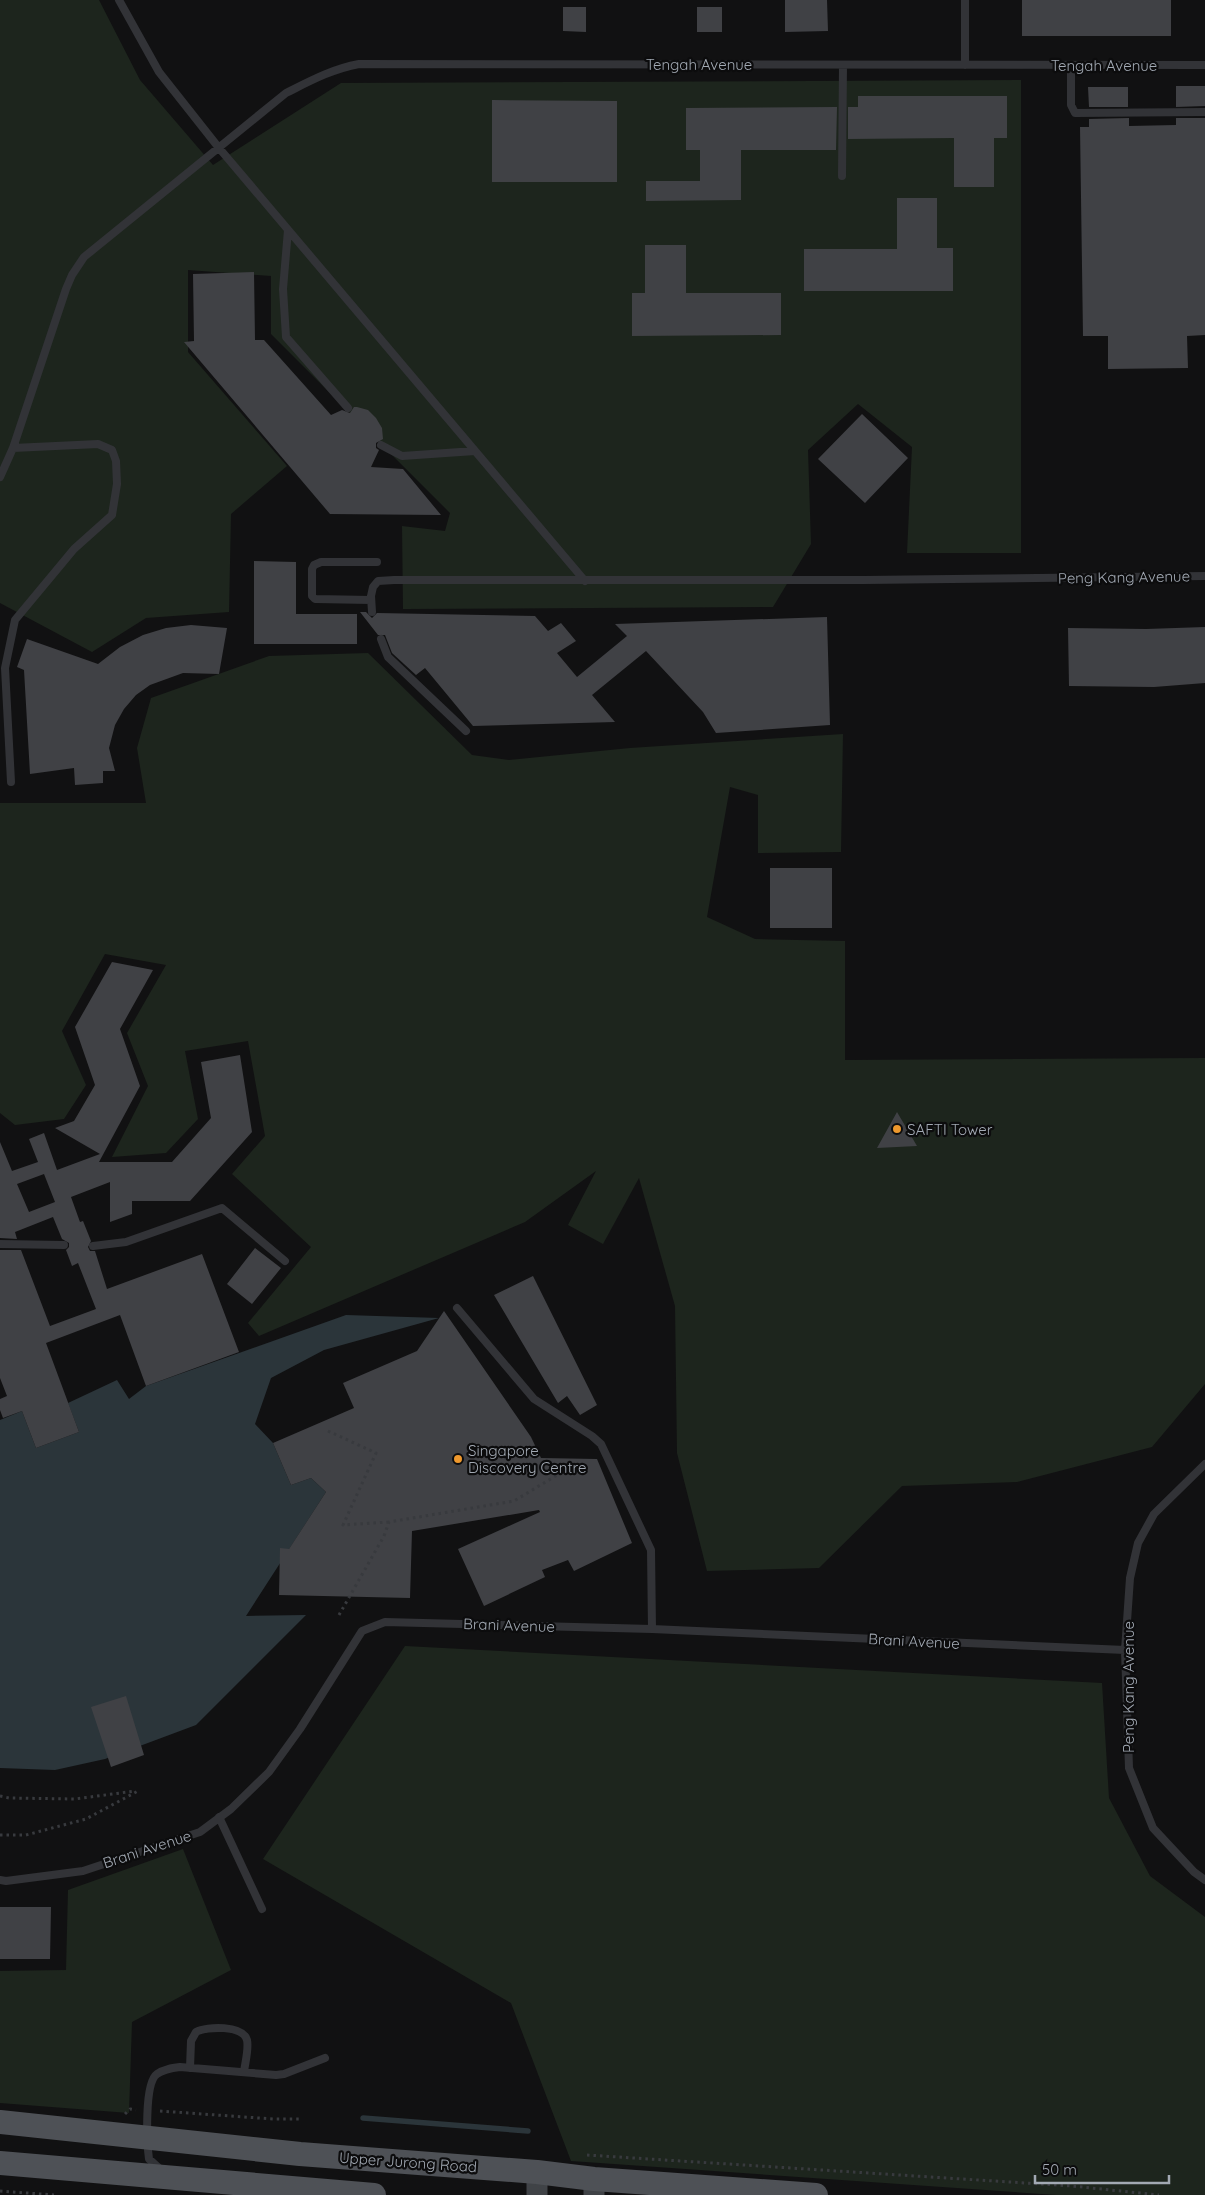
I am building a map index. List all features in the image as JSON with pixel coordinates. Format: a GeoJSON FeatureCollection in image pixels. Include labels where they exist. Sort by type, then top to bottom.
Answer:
{"type":"FeatureCollection","features":[{"type":"Feature","properties":{"kind":"main road","name":"Upper Jurong Road"},"geometry":{"type":"LineString","coordinates":[[0,2122],[318,2156],[537,2172],[594,2187],[816,2195]]}},
{"type":"Feature","properties":{"kind":"main road"},"geometry":{"type":"LineString","coordinates":[[0,2163],[374,2195]]}},
{"type":"Feature","properties":{"kind":"main road"},"geometry":{"type":"LineString","coordinates":[[537,2172],[537,2195]]}},
{"type":"Feature","properties":{"kind":"lane"},"geometry":{"type":"LineString","coordinates":[[119,0],[159,72],[219,148],[585,581]]}},
{"type":"Feature","properties":{"kind":"lane"},"geometry":{"type":"LineString","coordinates":[[965,0],[965,65]]}},
{"type":"Feature","properties":{"kind":"lane","name":"Tengah Avenue"},"geometry":{"type":"LineString","coordinates":[[0,477],[13,448],[72,275],[84,257],[286,93],[320,75],[359,64],[1205,65]]}},
{"type":"Feature","properties":{"kind":"lane"},"geometry":{"type":"LineString","coordinates":[[842,176],[843,65]]}},
{"type":"Feature","properties":{"kind":"lane"},"geometry":{"type":"LineString","coordinates":[[1071,65],[1071,105],[1075,113],[1205,112]]}},
{"type":"Feature","properties":{"kind":"lane"},"geometry":{"type":"LineString","coordinates":[[288,230],[283,289],[286,337],[348,408]]}},
{"type":"Feature","properties":{"kind":"lane"},"geometry":{"type":"LineString","coordinates":[[11,782],[5,668],[15,620],[74,549],[112,515],[118,484],[116,461],[112,450],[98,444],[13,448]]}},
{"type":"Feature","properties":{"kind":"lane"},"geometry":{"type":"LineString","coordinates":[[381,445],[402,456],[475,451]]}},
{"type":"Feature","properties":{"kind":"lane"},"geometry":{"type":"LineString","coordinates":[[372,612],[371,600],[315,599],[312,596],[312,569],[314,565],[321,562],[377,562]]}},
{"type":"Feature","properties":{"kind":"lane","name":"Peng Kang Avenue"},"geometry":{"type":"LineString","coordinates":[[371,600],[373,587],[378,581],[394,580],[1043,579],[1205,576]]}},
{"type":"Feature","properties":{"kind":"lane"},"geometry":{"type":"LineString","coordinates":[[381,639],[388,657],[466,731]]}},
{"type":"Feature","properties":{"kind":"lane"},"geometry":{"type":"LineString","coordinates":[[93,1246],[126,1242],[222,1208],[285,1261]]}},
{"type":"Feature","properties":{"kind":"lane"},"geometry":{"type":"LineString","coordinates":[[0,1244],[64,1245]]}},
{"type":"Feature","properties":{"kind":"lane"},"geometry":{"type":"LineString","coordinates":[[457,1308],[534,1399],[592,1436],[601,1444],[651,1550],[652,1629]]}},
{"type":"Feature","properties":{"kind":"lane","name":"Peng Kang Avenue"},"geometry":{"type":"LineString","coordinates":[[1205,1464],[1154,1514],[1138,1543],[1130,1578],[1125,1650],[1129,1768],[1153,1828],[1205,1880]]}},
{"type":"Feature","properties":{"kind":"lane","name":"Brani Avenue"},"geometry":{"type":"LineString","coordinates":[[0,1880],[83,1871],[200,1832],[231,1809],[270,1772],[300,1729],[362,1631],[385,1622],[652,1629],[1125,1650]]}},
{"type":"Feature","properties":{"kind":"lane"},"geometry":{"type":"LineString","coordinates":[[219,1817],[262,1909]]}},
{"type":"Feature","properties":{"kind":"lane"},"geometry":{"type":"LineString","coordinates":[[190,2068],[191,2041],[196,2032],[209,2027],[237,2030],[244,2034],[247,2040],[244,2072]]}},
{"type":"Feature","properties":{"kind":"lane"},"geometry":{"type":"LineString","coordinates":[[174,2178],[152,2164],[149,2156],[147,2138],[150,2085],[156,2074],[168,2069],[190,2068],[284,2074],[325,2058]]}},
{"type":"Feature","properties":{"kind":"path"},"geometry":{"type":"LineString","coordinates":[[328,1431],[376,1453],[343,1525],[389,1522],[514,1502],[572,1466]]}},
{"type":"Feature","properties":{"kind":"path"},"geometry":{"type":"LineString","coordinates":[[339,1615],[384,1536],[389,1522]]}},
{"type":"Feature","properties":{"kind":"path"},"geometry":{"type":"LineString","coordinates":[[0,1796],[9,1798],[75,1799],[138,1790],[86,1819],[26,1835],[0,1835]]}},
{"type":"Feature","properties":{"kind":"path"},"geometry":{"type":"LineString","coordinates":[[586,2155],[1072,2186],[1159,2195]]}},
{"type":"Feature","properties":{"kind":"path"},"geometry":{"type":"LineString","coordinates":[[0,2191],[54,2195]]}},
{"type":"Feature","properties":{"kind":"shaded area"},"geometry":{"type":"Polygon","coordinates":[[[0,0],[99,0],[140,80],[213,165],[341,83],[1021,80],[1021,553],[907,553],[912,447],[858,404],[808,450],[811,544],[773,607],[403,609],[402,526],[445,531],[450,513],[271,334],[271,276],[188,270],[188,352],[287,466],[231,514],[229,612],[146,618],[92,652],[0,603],[0,0]]]}},
{"type":"Feature","properties":{"kind":"shaded area"},"geometry":{"type":"Polygon","coordinates":[[[368,653],[472,755],[509,760],[630,748],[843,734],[841,852],[758,853],[758,795],[730,787],[707,917],[755,939],[845,941],[845,1060],[1205,1058],[1205,1384],[1152,1447],[1017,1482],[902,1486],[819,1568],[707,1571],[677,1453],[675,1306],[639,1178],[603,1244],[568,1225],[596,1171],[525,1222],[259,1336],[248,1323],[311,1247],[232,1174],[265,1136],[248,1041],[185,1051],[198,1119],[166,1153],[112,1157],[148,1086],[127,1033],[166,965],[105,954],[62,1031],[86,1085],[64,1119],[15,1125],[0,1113],[0,803],[146,803],[137,748],[151,698],[269,656],[368,653]]]}},
{"type":"Feature","properties":{"kind":"shaded area"},"geometry":{"type":"Polygon","coordinates":[[[346,1315],[439,1318],[324,1350],[271,1378],[255,1424],[273,1443],[291,1485],[311,1478],[326,1492],[246,1616],[306,1615],[196,1725],[105,1759],[55,1770],[0,1768],[0,1420],[22,1411],[36,1448],[79,1432],[68,1403],[117,1380],[129,1399],[146,1386],[346,1315]]]}},
{"type":"Feature","properties":{"kind":"shaded area"},"geometry":{"type":"Polygon","coordinates":[[[405,1646],[1102,1683],[1109,1798],[1150,1876],[1205,1917],[1205,2195],[1056,2195],[571,2161],[511,2003],[263,1859],[405,1646]]]}},
{"type":"Feature","properties":{"kind":"shaded area"},"geometry":{"type":"Polygon","coordinates":[[[183,1849],[231,1970],[132,2022],[129,2113],[0,2103],[0,1971],[66,1970],[68,1890],[183,1849]]]}},
{"type":"Feature","properties":{"kind":"building"},"geometry":{"type":"Polygon","coordinates":[[[785,0],[827,0],[828,31],[785,32],[785,0]]]}},
{"type":"Feature","properties":{"kind":"building"},"geometry":{"type":"Polygon","coordinates":[[[1022,0],[1171,0],[1171,36],[1022,36],[1022,0]]]}},
{"type":"Feature","properties":{"kind":"building"},"geometry":{"type":"Polygon","coordinates":[[[563,7],[586,7],[586,32],[563,31],[563,7]]]}},
{"type":"Feature","properties":{"kind":"building"},"geometry":{"type":"Polygon","coordinates":[[[697,7],[722,7],[722,32],[697,32],[697,7]]]}},
{"type":"Feature","properties":{"kind":"building"},"geometry":{"type":"Polygon","coordinates":[[[1176,86],[1205,86],[1205,106],[1176,107],[1176,86]]]}},
{"type":"Feature","properties":{"kind":"building"},"geometry":{"type":"Polygon","coordinates":[[[1088,87],[1128,87],[1128,107],[1089,107],[1088,87]]]}},
{"type":"Feature","properties":{"kind":"building"},"geometry":{"type":"Polygon","coordinates":[[[858,96],[1007,96],[1007,138],[994,138],[994,187],[954,187],[954,138],[848,139],[848,107],[858,107],[858,96]]]}},
{"type":"Feature","properties":{"kind":"building"},"geometry":{"type":"Polygon","coordinates":[[[492,100],[617,101],[617,182],[492,182],[492,100]]]}},
{"type":"Feature","properties":{"kind":"building"},"geometry":{"type":"Polygon","coordinates":[[[837,107],[836,150],[741,150],[741,200],[646,201],[646,181],[700,181],[700,150],[686,150],[686,108],[837,107]]]}},
{"type":"Feature","properties":{"kind":"building"},"geometry":{"type":"Polygon","coordinates":[[[1129,118],[1129,126],[1176,125],[1176,118],[1205,118],[1205,335],[1187,336],[1188,368],[1108,369],[1108,336],[1083,336],[1080,127],[1089,127],[1089,119],[1129,118]]]}},
{"type":"Feature","properties":{"kind":"building"},"geometry":{"type":"Polygon","coordinates":[[[897,198],[937,198],[937,248],[953,248],[953,291],[804,291],[804,249],[897,249],[897,198]]]}},
{"type":"Feature","properties":{"kind":"building"},"geometry":{"type":"Polygon","coordinates":[[[645,245],[686,245],[686,293],[781,293],[781,335],[632,336],[632,293],[645,293],[645,245]]]}},
{"type":"Feature","properties":{"kind":"building"},"geometry":{"type":"Polygon","coordinates":[[[254,272],[255,340],[264,340],[331,415],[342,410],[350,413],[354,407],[368,410],[382,428],[383,439],[376,443],[376,448],[379,450],[371,467],[403,469],[441,515],[330,514],[184,342],[194,341],[193,274],[254,272]]]}},
{"type":"Feature","properties":{"kind":"building"},"geometry":{"type":"Polygon","coordinates":[[[862,414],[908,458],[865,503],[818,459],[862,414]]]}},
{"type":"Feature","properties":{"kind":"building"},"geometry":{"type":"Polygon","coordinates":[[[254,561],[296,562],[296,614],[357,614],[357,644],[254,644],[254,561]]]}},
{"type":"Feature","properties":{"kind":"building"},"geometry":{"type":"Polygon","coordinates":[[[360,612],[366,612],[372,618],[377,613],[535,616],[548,631],[561,623],[576,641],[557,653],[577,677],[627,636],[615,624],[827,617],[830,725],[716,733],[703,712],[646,651],[592,695],[615,722],[473,726],[425,668],[416,675],[392,653],[385,635],[378,635],[360,612]]]}},
{"type":"Feature","properties":{"kind":"building"},"geometry":{"type":"Polygon","coordinates":[[[191,625],[227,628],[219,674],[183,673],[150,685],[136,695],[124,709],[115,725],[109,748],[115,771],[103,771],[103,783],[75,785],[74,768],[30,774],[24,670],[17,667],[27,639],[98,664],[120,647],[143,635],[166,628],[191,625]]]}},
{"type":"Feature","properties":{"kind":"building"},"geometry":{"type":"Polygon","coordinates":[[[1205,627],[1205,683],[1154,687],[1069,686],[1068,628],[1146,629],[1205,627]]]}},
{"type":"Feature","properties":{"kind":"building"},"geometry":{"type":"Polygon","coordinates":[[[770,868],[832,868],[832,928],[770,928],[770,868]]]}},
{"type":"Feature","properties":{"kind":"building"},"geometry":{"type":"Polygon","coordinates":[[[112,962],[153,970],[120,1029],[140,1086],[99,1162],[172,1162],[211,1118],[201,1062],[240,1055],[252,1132],[190,1201],[132,1201],[132,1214],[110,1222],[110,1182],[71,1197],[80,1222],[83,1221],[91,1241],[88,1247],[90,1251],[95,1251],[107,1289],[202,1254],[239,1352],[146,1386],[120,1315],[46,1343],[79,1432],[36,1448],[22,1411],[3,1418],[0,1410],[0,1399],[7,1396],[0,1378],[0,1250],[21,1250],[50,1326],[96,1309],[78,1263],[72,1266],[66,1250],[69,1247],[69,1243],[62,1239],[53,1217],[15,1232],[17,1239],[0,1238],[0,1142],[12,1171],[38,1162],[29,1139],[44,1133],[57,1170],[100,1154],[55,1128],[74,1121],[95,1085],[75,1027],[112,962]],[[44,1174],[17,1184],[29,1212],[55,1202],[44,1174]]]}},
{"type":"Feature","properties":{"kind":"building","name":"SAFTI Tower"},"geometry":{"type":"Polygon","coordinates":[[[897,1112],[917,1146],[877,1148],[897,1112]]]}},
{"type":"Feature","properties":{"kind":"building"},"geometry":{"type":"Polygon","coordinates":[[[255,1248],[281,1268],[252,1304],[227,1284],[255,1248]]]}},
{"type":"Feature","properties":{"kind":"building"},"geometry":{"type":"Polygon","coordinates":[[[533,1276],[597,1405],[580,1415],[567,1396],[558,1403],[494,1295],[533,1276]]]}},
{"type":"Feature","properties":{"kind":"building","name":"Singapore Discovery Centre"},"geometry":{"type":"Polygon","coordinates":[[[444,1311],[531,1437],[541,1458],[597,1459],[632,1543],[574,1571],[568,1560],[542,1570],[545,1577],[484,1606],[458,1549],[540,1512],[539,1510],[412,1531],[410,1598],[279,1595],[280,1548],[289,1549],[326,1492],[311,1478],[291,1485],[273,1443],[354,1408],[343,1383],[417,1351],[444,1311]]]}},
{"type":"Feature","properties":{"kind":"building"},"geometry":{"type":"Polygon","coordinates":[[[126,1696],[144,1755],[111,1767],[91,1707],[126,1696]]]}},
{"type":"Feature","properties":{"kind":"building"},"geometry":{"type":"Polygon","coordinates":[[[0,1907],[51,1907],[50,1959],[0,1959],[0,1907]]]}},
{"type":"Feature","properties":{"kind":"waterway"},"geometry":{"type":"LineString","coordinates":[[363,2118],[528,2131]]}},
{"type":"Feature","properties":{"kind":"place","name":"SAFTI Tower"},"geometry":{"type":"Point","coordinates":[897,1129]}},
{"type":"Feature","properties":{"kind":"place","name":"Singapore Discovery Centre"},"geometry":{"type":"Point","coordinates":[458,1459]}}]}
